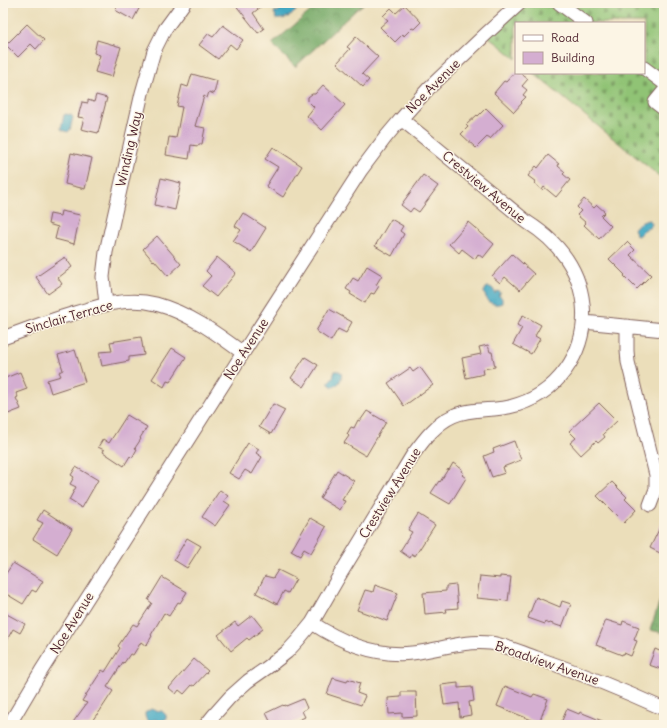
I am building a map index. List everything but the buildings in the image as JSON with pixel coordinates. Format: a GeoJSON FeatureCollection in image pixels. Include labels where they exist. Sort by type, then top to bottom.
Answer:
{"type":"FeatureCollection","features":[{"type":"Feature","properties":{"kind":"street","name":"Winding Way"},"geometry":{"type":"LineString","coordinates":[[106,304],[103,277],[106,252],[142,92],[154,50],[165,29],[184,3]]}},
{"type":"Feature","properties":{"kind":"street","name":"Noe Avenue"},"geometry":{"type":"LineString","coordinates":[[10,725],[45,665],[361,170],[400,119],[428,89],[520,3]]}},
{"type":"Feature","properties":{"kind":"street"},"geometry":{"type":"LineString","coordinates":[[559,3],[585,22]]}},
{"type":"Feature","properties":{"kind":"street"},"geometry":{"type":"LineString","coordinates":[[645,69],[664,83]]}},
{"type":"Feature","properties":{"kind":"street"},"geometry":{"type":"LineString","coordinates":[[664,91],[655,102],[664,110]]}},
{"type":"Feature","properties":{"kind":"street","name":"Crestview Avenue"},"geometry":{"type":"LineString","coordinates":[[206,725],[230,697],[248,681],[287,652],[312,623],[412,456],[423,441],[438,426],[454,416],[469,411],[509,407],[525,402],[539,395],[558,380],[568,367],[581,338],[584,322],[582,298],[578,282],[572,268],[563,254],[553,242],[540,231],[400,119]]}},
{"type":"Feature","properties":{"kind":"street","name":"Sinclair Terrace"},"geometry":{"type":"LineString","coordinates":[[3,338],[64,316],[106,304],[140,302],[156,304],[193,319],[214,331],[244,352]]}},
{"type":"Feature","properties":{"kind":"street"},"geometry":{"type":"LineString","coordinates":[[584,322],[664,330]]}},
{"type":"Feature","properties":{"kind":"street"},"geometry":{"type":"LineString","coordinates":[[627,326],[628,362],[656,475],[656,489],[650,505]]}},
{"type":"Feature","properties":{"kind":"street","name":"Broadview Avenue"},"geometry":{"type":"LineString","coordinates":[[312,623],[341,640],[357,646],[380,652],[396,654],[412,653],[468,642],[492,643],[561,666],[664,708]]}},
{"type":"Feature","properties":{"kind":"green space"},"geometry":{"type":"Polygon","coordinates":[[[320,3],[365,3],[295,67],[272,44],[320,3]]]}},
{"type":"Feature","properties":{"kind":"green space"},"geometry":{"type":"Polygon","coordinates":[[[521,3],[664,3],[664,180],[534,74],[645,74],[645,22],[515,22],[515,58],[488,36],[521,3]]]}},
{"type":"Feature","properties":{"kind":"green space"},"geometry":{"type":"Polygon","coordinates":[[[664,593],[664,633],[650,630],[664,593]]]}},
{"type":"Feature","properties":{"kind":"water"},"geometry":{"type":"Polygon","coordinates":[[[291,6],[295,7],[296,11],[291,15],[282,19],[275,18],[275,11],[278,12],[280,9],[286,9],[291,6]]]}},
{"type":"Feature","properties":{"kind":"water"},"geometry":{"type":"Polygon","coordinates":[[[66,114],[73,117],[70,130],[68,132],[62,130],[61,128],[64,115],[66,114]]]}},
{"type":"Feature","properties":{"kind":"water"},"geometry":{"type":"Polygon","coordinates":[[[648,220],[652,223],[652,225],[638,236],[635,235],[635,227],[648,220]]]}},
{"type":"Feature","properties":{"kind":"water"},"geometry":{"type":"Polygon","coordinates":[[[488,287],[493,289],[495,294],[497,291],[500,292],[498,295],[502,298],[502,303],[493,304],[486,298],[484,292],[488,287]]]}},
{"type":"Feature","properties":{"kind":"water"},"geometry":{"type":"Polygon","coordinates":[[[335,371],[341,372],[341,379],[339,383],[333,387],[329,384],[329,381],[333,377],[335,371]]]}},
{"type":"Feature","properties":{"kind":"water"},"geometry":{"type":"Polygon","coordinates":[[[151,709],[159,712],[162,711],[166,715],[166,719],[159,723],[156,722],[156,719],[150,722],[148,721],[145,713],[151,709]]]}}]}
